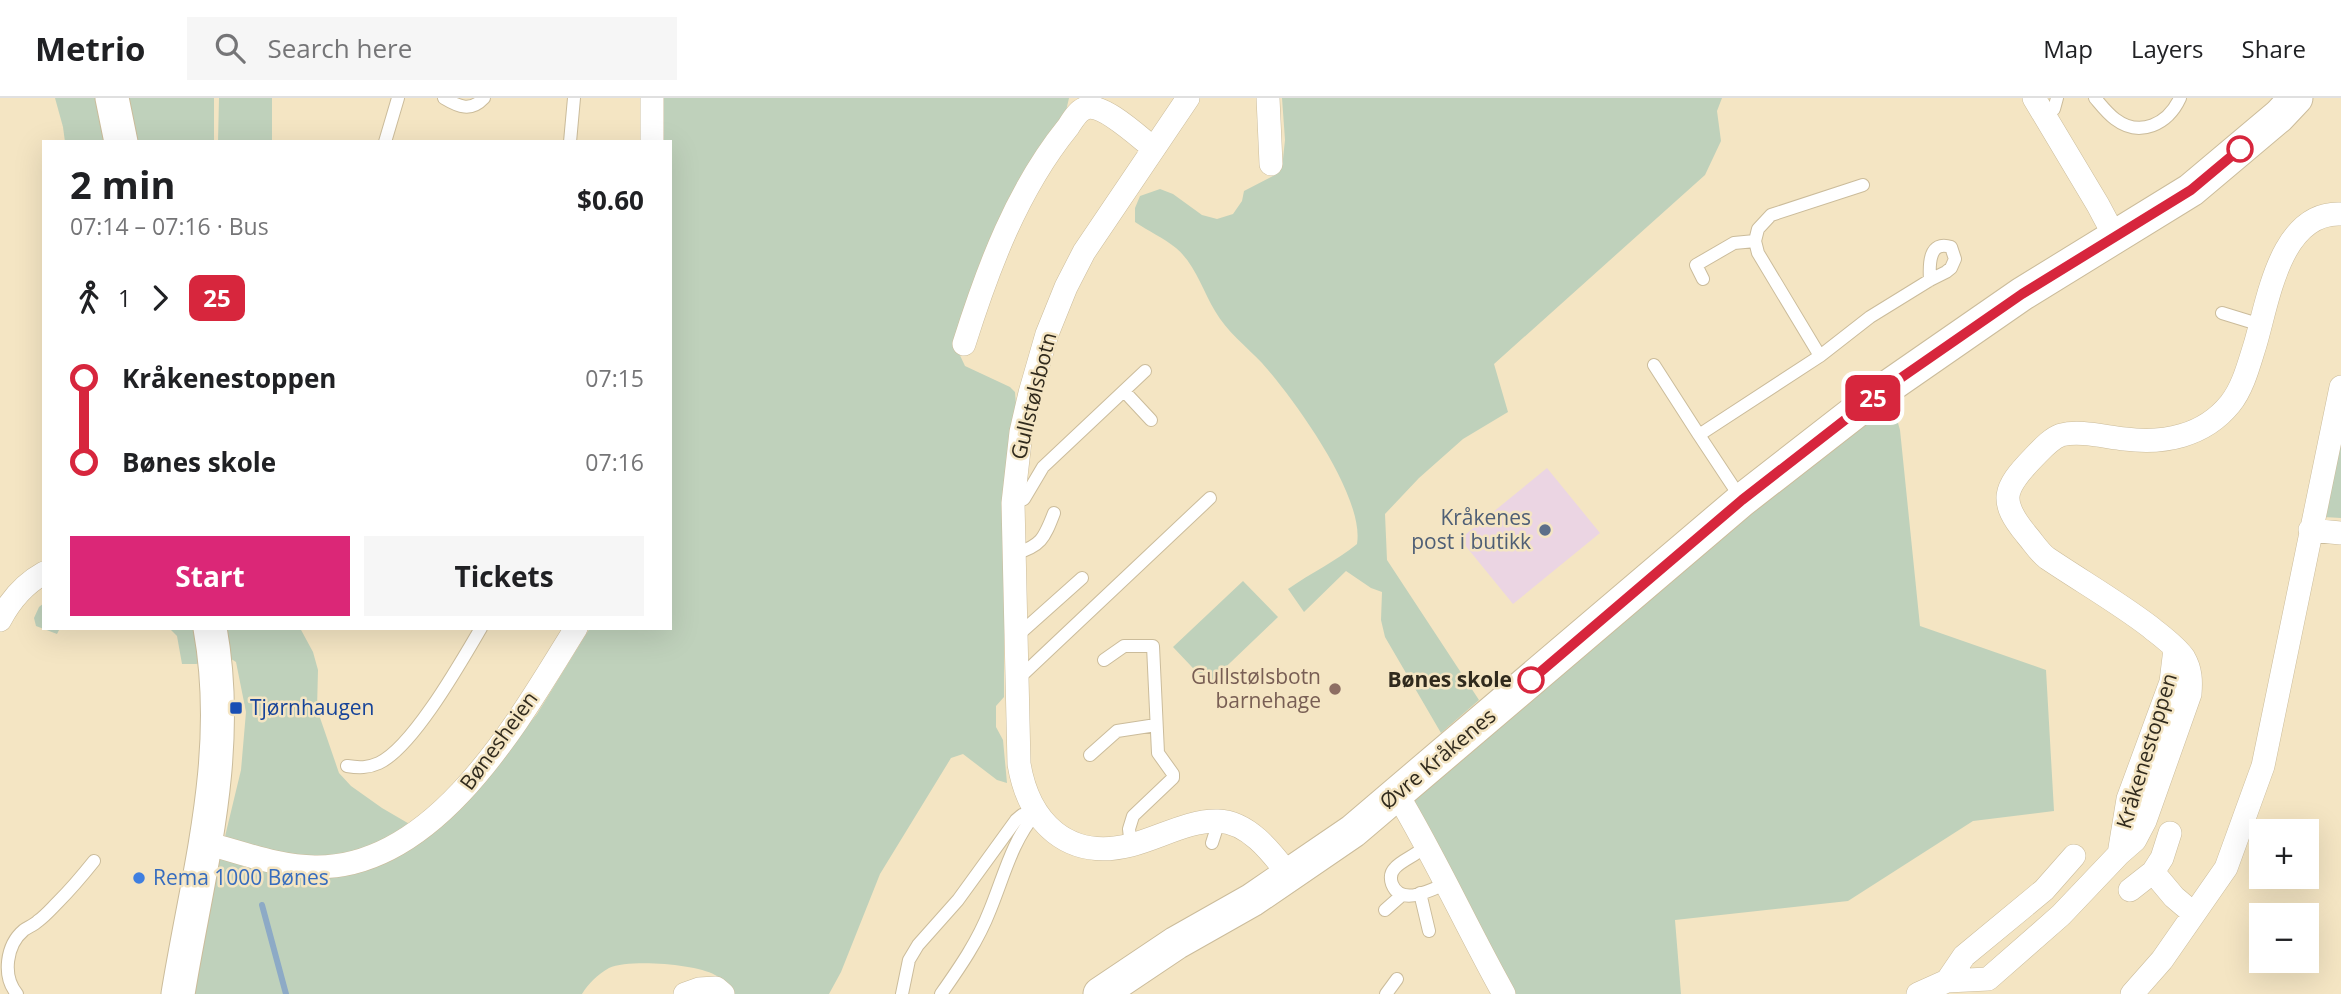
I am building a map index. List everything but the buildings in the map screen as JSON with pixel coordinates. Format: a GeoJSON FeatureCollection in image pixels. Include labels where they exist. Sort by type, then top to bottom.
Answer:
{"type":"FeatureCollection","features":[{"type":"Feature","properties":{"kind":"main road"},"geometry":{"type":"LineString","coordinates":[[112,98],[121,140]]}},
{"type":"Feature","properties":{"kind":"main road","name":"Øvre Kråkenes"},"geometry":{"type":"LineString","coordinates":[[1100,994],[1176,943],[1252,900],[1353,831],[1742,500],[1882,391],[2022,294],[2191,190],[2297,98]]}},
{"type":"Feature","properties":{"kind":"main road"},"geometry":{"type":"LineString","coordinates":[[178,994],[212,805],[219,728],[217,671],[210,630]]}},
{"type":"Feature","properties":{"kind":"street"},"geometry":{"type":"LineString","coordinates":[[652,98],[652,140]]}},
{"type":"Feature","properties":{"kind":"street","name":"Gullstølsbotn"},"geometry":{"type":"LineString","coordinates":[[1188,98],[1084,252],[1066,287],[1037,366],[1021,432],[1013,503],[1019,764],[1023,787],[1035,813],[1056,834],[1070,842],[1108,850],[1131,846],[1198,823],[1216,832],[1235,824],[1265,846],[1289,875]]}},
{"type":"Feature","properties":{"kind":"street"},"geometry":{"type":"LineString","coordinates":[[1268,98],[1271,164]]}},
{"type":"Feature","properties":{"kind":"street"},"geometry":{"type":"LineString","coordinates":[[2045,104],[2115,237]]}},
{"type":"Feature","properties":{"kind":"street"},"geometry":{"type":"LineString","coordinates":[[964,344],[987,275],[1031,180],[1081,110],[1095,107],[1110,115],[1153,148]]}},
{"type":"Feature","properties":{"kind":"street","name":"Kråkenestoppen"},"geometry":{"type":"LineString","coordinates":[[1918,994],[1947,981],[1988,979],[2061,915],[2135,840],[2190,694],[2192,678],[2184,658],[2114,600],[2043,555],[2011,517],[2007,503],[2008,491],[2023,469],[2046,444],[2061,435],[2082,434],[2164,445],[2207,425],[2231,403],[2246,372],[2277,267],[2290,242],[2311,222],[2330,214],[2341,214]]}},
{"type":"Feature","properties":{"kind":"street"},"geometry":{"type":"LineString","coordinates":[[2132,994],[2162,960],[2227,868],[2263,766],[2341,387]]}},
{"type":"Feature","properties":{"kind":"street"},"geometry":{"type":"LineString","coordinates":[[2310,530],[2341,533]]}},
{"type":"Feature","properties":{"kind":"street"},"geometry":{"type":"LineString","coordinates":[[0,620],[19,591],[42,574]]}},
{"type":"Feature","properties":{"kind":"street","name":"Bønesheien"},"geometry":{"type":"LineString","coordinates":[[205,843],[281,863],[314,867],[360,862],[387,849],[442,812],[489,762],[575,630]]}},
{"type":"Feature","properties":{"kind":"street"},"geometry":{"type":"LineString","coordinates":[[1397,794],[1447,883],[1504,994]]}},
{"type":"Feature","properties":{"kind":"street"},"geometry":{"type":"LineString","coordinates":[[2130,890],[2153,872],[2162,858],[2170,833]]}},
{"type":"Feature","properties":{"kind":"street","name":"Kråkenestoppen"},"geometry":{"type":"LineString","coordinates":[[1947,981],[1964,956],[2044,890],[2074,856]]}},
{"type":"Feature","properties":{"kind":"street"},"geometry":{"type":"LineString","coordinates":[[2153,872],[2174,897],[2194,914]]}},
{"type":"Feature","properties":{"kind":"street"},"geometry":{"type":"LineString","coordinates":[[685,994],[699,989],[716,988],[723,994]]}},
{"type":"Feature","properties":{"kind":"lane"},"geometry":{"type":"LineString","coordinates":[[385,140],[398,98]]}},
{"type":"Feature","properties":{"kind":"lane"},"geometry":{"type":"LineString","coordinates":[[444,98],[467,108],[476,106],[484,98]]}},
{"type":"Feature","properties":{"kind":"lane"},"geometry":{"type":"LineString","coordinates":[[570,140],[574,98]]}},
{"type":"Feature","properties":{"kind":"lane"},"geometry":{"type":"LineString","coordinates":[[2095,98],[2114,119],[2126,126],[2140,128],[2154,126],[2166,119],[2179,98]]}},
{"type":"Feature","properties":{"kind":"lane"},"geometry":{"type":"LineString","coordinates":[[1820,356],[1758,253],[1755,240],[1758,229],[1771,215],[1863,185]]}},
{"type":"Feature","properties":{"kind":"lane"},"geometry":{"type":"LineString","coordinates":[[1703,279],[1696,265],[1734,243],[1755,240]]}},
{"type":"Feature","properties":{"kind":"lane"},"geometry":{"type":"LineString","coordinates":[[1699,435],[1820,356],[1870,317],[1930,280]]}},
{"type":"Feature","properties":{"kind":"lane"},"geometry":{"type":"LineString","coordinates":[[2222,313],[2261,325]]}},
{"type":"Feature","properties":{"kind":"lane"},"geometry":{"type":"LineString","coordinates":[[1654,365],[1742,500]]}},
{"type":"Feature","properties":{"kind":"lane","name":"Gullstølsbotn"},"geometry":{"type":"LineString","coordinates":[[1013,503],[1024,499],[1043,467],[1145,371]]}},
{"type":"Feature","properties":{"kind":"lane"},"geometry":{"type":"LineString","coordinates":[[1124,391],[1151,419]]}},
{"type":"Feature","properties":{"kind":"lane"},"geometry":{"type":"LineString","coordinates":[[1017,680],[1210,498]]}},
{"type":"Feature","properties":{"kind":"lane"},"geometry":{"type":"LineString","coordinates":[[1014,554],[1032,549],[1046,534],[1054,513]]}},
{"type":"Feature","properties":{"kind":"lane"},"geometry":{"type":"LineString","coordinates":[[1017,636],[1082,578]]}},
{"type":"Feature","properties":{"kind":"lane"},"geometry":{"type":"LineString","coordinates":[[347,766],[367,768],[393,754],[430,710],[480,630]]}},
{"type":"Feature","properties":{"kind":"lane"},"geometry":{"type":"LineString","coordinates":[[1104,660],[1124,646],[1153,646],[1158,753],[1173,774],[1173,778],[1133,816],[1129,829],[1131,846]]}},
{"type":"Feature","properties":{"kind":"lane"},"geometry":{"type":"LineString","coordinates":[[1090,755],[1117,731],[1156,725]]}},
{"type":"Feature","properties":{"kind":"lane"},"geometry":{"type":"LineString","coordinates":[[902,994],[909,960],[923,939],[958,900],[1016,820],[1022,815],[1035,813]]}},
{"type":"Feature","properties":{"kind":"lane"},"geometry":{"type":"LineString","coordinates":[[941,994],[976,942],[1014,846],[1035,813]]}},
{"type":"Feature","properties":{"kind":"lane"},"geometry":{"type":"LineString","coordinates":[[1424,841],[1423,848],[1396,866],[1390,879],[1393,886],[1402,895],[1410,896],[1447,883]]}},
{"type":"Feature","properties":{"kind":"lane"},"geometry":{"type":"LineString","coordinates":[[17,994],[12,989],[7,971],[8,956],[14,943],[23,930],[37,922],[58,902],[94,861]]}},
{"type":"Feature","properties":{"kind":"lane"},"geometry":{"type":"LineString","coordinates":[[1420,893],[1429,930]]}},
{"type":"Feature","properties":{"kind":"lane"},"geometry":{"type":"LineString","coordinates":[[1385,910],[1402,895]]}},
{"type":"Feature","properties":{"kind":"lane"},"geometry":{"type":"LineString","coordinates":[[1386,994],[1398,979]]}},
{"type":"Feature","properties":{"kind":"shaded area"},"geometry":{"type":"Polygon","coordinates":[[[1547,468],[1600,533],[1513,604],[1460,539],[1547,468]]]}},
{"type":"Feature","properties":{"kind":"green space"},"geometry":{"type":"Polygon","coordinates":[[[55,98],[214,98],[214,140],[65,140],[55,98]]]}},
{"type":"Feature","properties":{"kind":"green space"},"geometry":{"type":"Polygon","coordinates":[[[219,98],[272,98],[272,140],[218,140],[219,98]]]}},
{"type":"Feature","properties":{"kind":"green space"},"geometry":{"type":"Polygon","coordinates":[[[663,98],[1069,98],[1066,111],[957,349],[965,366],[1010,387],[1015,392],[1016,405],[1004,511],[1004,697],[996,706],[996,727],[1003,740],[1007,783],[997,780],[963,754],[951,758],[880,874],[841,972],[829,994],[733,994],[724,981],[706,971],[646,963],[609,968],[582,994],[193,994],[209,903],[241,770],[246,712],[236,662],[228,657],[196,664],[182,664],[177,636],[171,630],[301,630],[313,652],[318,670],[317,709],[339,773],[351,786],[382,808],[430,836],[443,820],[468,800],[537,714],[589,630],[672,630],[672,140],[663,140],[663,98]]]}},
{"type":"Feature","properties":{"kind":"green space"},"geometry":{"type":"Polygon","coordinates":[[[1282,98],[1722,98],[1717,111],[1721,141],[1705,175],[1494,364],[1508,412],[1463,439],[1419,478],[1385,514],[1387,560],[1479,700],[1441,733],[1385,637],[1381,620],[1382,592],[1346,571],[1304,612],[1288,589],[1357,544],[1356,524],[1350,500],[1339,475],[1308,423],[1262,363],[1220,319],[1183,254],[1135,222],[1135,208],[1140,196],[1160,189],[1173,194],[1202,215],[1217,219],[1233,214],[1242,201],[1244,191],[1275,175],[1282,168],[1285,140],[1282,98]]]}},
{"type":"Feature","properties":{"kind":"green space"},"geometry":{"type":"Polygon","coordinates":[[[1889,391],[1900,430],[1920,626],[2046,670],[2054,811],[1973,821],[1848,901],[1675,920],[1681,994],[1514,994],[1411,800],[1889,391]]]}},
{"type":"Feature","properties":{"kind":"green space"},"geometry":{"type":"Polygon","coordinates":[[[2341,431],[2341,518],[2324,517],[2341,431]]]}},
{"type":"Feature","properties":{"kind":"green space"},"geometry":{"type":"Polygon","coordinates":[[[1243,581],[1278,617],[1208,684],[1173,647],[1243,581]]]}},
{"type":"Feature","properties":{"kind":"green space"},"geometry":{"type":"Polygon","coordinates":[[[42,605],[42,628],[36,626],[34,618],[42,605]]]}},
{"type":"Feature","properties":{"kind":"waterway"},"geometry":{"type":"LineString","coordinates":[[262,905],[286,994]]}},
{"type":"Feature","properties":{"kind":"bus line","name":"25"},"geometry":{"type":"LineString","coordinates":[[1531,680],[1742,500],[1882,391],[2022,294],[2191,190],[2240,149]]}},
{"type":"Feature","properties":{"kind":"place","name":"Kråkenes post i butikk"},"geometry":{"type":"Point","coordinates":[1545,530]}},
{"type":"Feature","properties":{"kind":"place","name":"Bønes skole"},"geometry":{"type":"Point","coordinates":[1531,680]}},
{"type":"Feature","properties":{"kind":"place","name":"Gullstølsbotn barnehage"},"geometry":{"type":"Point","coordinates":[1335,689]}},
{"type":"Feature","properties":{"kind":"place","name":"Tjørnhaugen"},"geometry":{"type":"Point","coordinates":[236,708]}},
{"type":"Feature","properties":{"kind":"place","name":"Rema 1000 Bønes"},"geometry":{"type":"Point","coordinates":[139,878]}}]}
